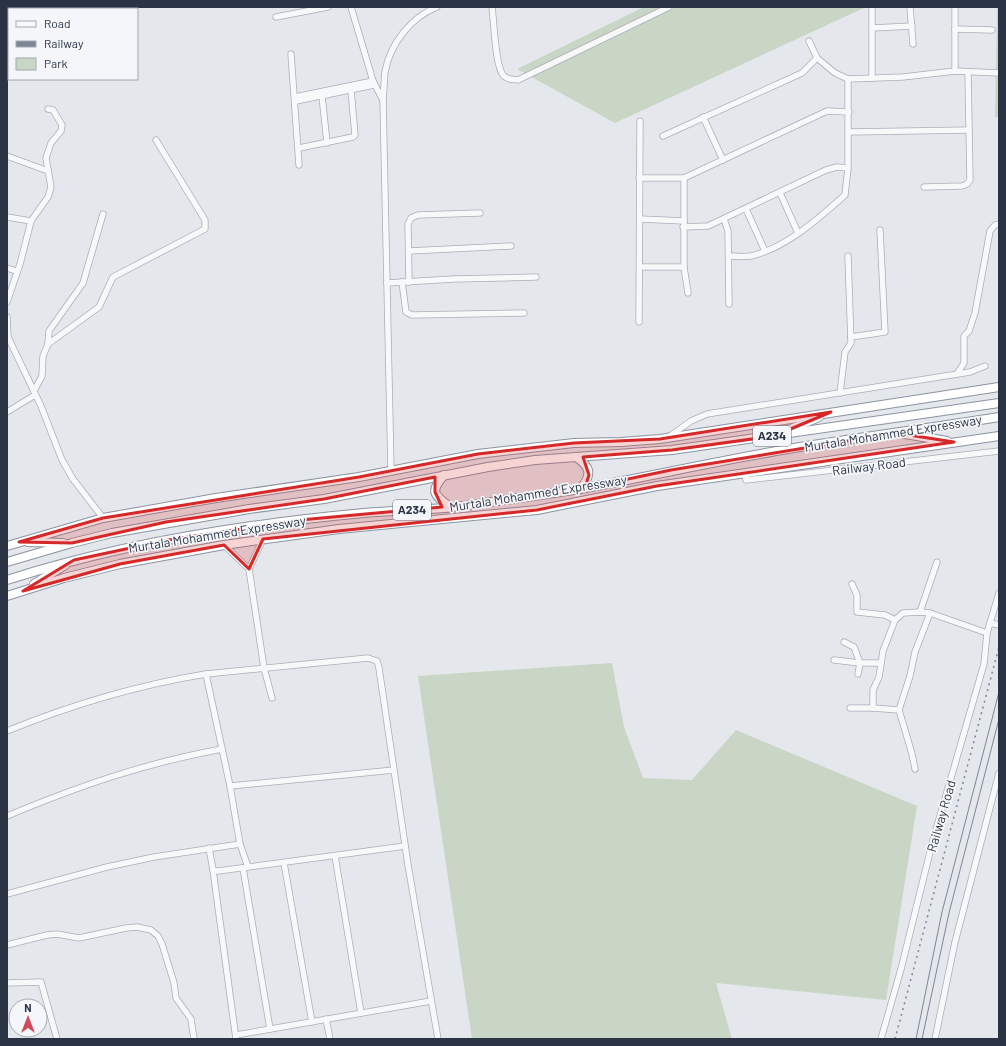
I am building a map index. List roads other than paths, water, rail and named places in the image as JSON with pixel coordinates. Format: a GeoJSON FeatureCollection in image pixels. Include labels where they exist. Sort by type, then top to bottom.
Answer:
{"type":"FeatureCollection","features":[{"type":"Feature","properties":{"kind":"highway"},"geometry":{"type":"LineString","coordinates":[[7,546],[103,518],[216,498],[359,477],[517,448],[574,443],[621,442],[668,437],[998,385]]}},
{"type":"Feature","properties":{"kind":"highway","name":"Murtala Mohammed Expressway"},"geometry":{"type":"LineString","coordinates":[[7,562],[72,543],[166,522],[324,499],[444,474],[528,461],[649,452],[774,436],[999,403]]}},
{"type":"Feature","properties":{"kind":"highway"},"geometry":{"type":"LineString","coordinates":[[774,436],[831,412]]}},
{"type":"Feature","properties":{"kind":"highway","name":"Murtala Mohammed Expressway"},"geometry":{"type":"LineString","coordinates":[[7,580],[74,560],[168,540],[274,523],[366,512],[450,507],[581,488],[671,470],[999,417]]}},
{"type":"Feature","properties":{"kind":"highway"},"geometry":{"type":"LineString","coordinates":[[896,433],[954,442]]}},
{"type":"Feature","properties":{"kind":"highway","name":"Murtala Mohammed Expressway"},"geometry":{"type":"LineString","coordinates":[[7,596],[23,590],[120,564],[224,545],[381,524],[537,510],[657,486],[999,436]]}},
{"type":"Feature","properties":{"kind":"highway"},"geometry":{"type":"LineString","coordinates":[[649,452],[668,437]]}},
{"type":"Feature","properties":{"kind":"highway"},"geometry":{"type":"LineString","coordinates":[[576,457],[585,463],[589,475],[587,481],[581,488]]}},
{"type":"Feature","properties":{"kind":"highway"},"geometry":{"type":"LineString","coordinates":[[444,474],[435,486],[435,492],[437,497],[450,507]]}},
{"type":"Feature","properties":{"kind":"highway"},"geometry":{"type":"LineString","coordinates":[[19,542],[72,543]]}},
{"type":"Feature","properties":{"kind":"highway"},"geometry":{"type":"LineString","coordinates":[[23,590],[74,560]]}},
{"type":"Feature","properties":{"kind":"street"},"geometry":{"type":"LineString","coordinates":[[276,17],[328,7]]}},
{"type":"Feature","properties":{"kind":"street"},"geometry":{"type":"LineString","coordinates":[[351,7],[374,83],[383,100]]}},
{"type":"Feature","properties":{"kind":"street"},"geometry":{"type":"LineString","coordinates":[[391,470],[383,100],[386,71],[396,43],[412,21],[437,7]]}},
{"type":"Feature","properties":{"kind":"street"},"geometry":{"type":"LineString","coordinates":[[492,7],[498,64],[502,74],[508,79],[518,80],[669,7]]}},
{"type":"Feature","properties":{"kind":"street"},"geometry":{"type":"LineString","coordinates":[[872,7],[872,78]]}},
{"type":"Feature","properties":{"kind":"street"},"geometry":{"type":"LineString","coordinates":[[910,7],[913,44]]}},
{"type":"Feature","properties":{"kind":"street"},"geometry":{"type":"LineString","coordinates":[[955,7],[955,71]]}},
{"type":"Feature","properties":{"kind":"street"},"geometry":{"type":"LineString","coordinates":[[872,28],[912,26]]}},
{"type":"Feature","properties":{"kind":"street"},"geometry":{"type":"LineString","coordinates":[[955,28],[992,30]]}},
{"type":"Feature","properties":{"kind":"street"},"geometry":{"type":"LineString","coordinates":[[809,41],[817,58],[835,73],[848,79],[903,77],[955,71],[999,73]]}},
{"type":"Feature","properties":{"kind":"street"},"geometry":{"type":"LineString","coordinates":[[291,54],[299,165]]}},
{"type":"Feature","properties":{"kind":"street"},"geometry":{"type":"LineString","coordinates":[[663,136],[802,73],[817,58]]}},
{"type":"Feature","properties":{"kind":"street"},"geometry":{"type":"LineString","coordinates":[[924,187],[968,184],[970,180],[968,72]]}},
{"type":"Feature","properties":{"kind":"street"},"geometry":{"type":"LineString","coordinates":[[729,256],[749,256],[765,251],[798,233],[845,195],[848,168],[849,132],[848,79]]}},
{"type":"Feature","properties":{"kind":"street"},"geometry":{"type":"LineString","coordinates":[[295,99],[322,96],[351,90],[374,83]]}},
{"type":"Feature","properties":{"kind":"street"},"geometry":{"type":"LineString","coordinates":[[295,99],[374,83]]}},
{"type":"Feature","properties":{"kind":"street"},"geometry":{"type":"LineString","coordinates":[[298,148],[350,139],[355,134],[351,90]]}},
{"type":"Feature","properties":{"kind":"street"},"geometry":{"type":"LineString","coordinates":[[322,96],[327,143]]}},
{"type":"Feature","properties":{"kind":"street"},"geometry":{"type":"LineString","coordinates":[[7,302],[31,221],[48,197],[51,187],[46,158],[51,143],[61,132],[62,125],[53,110],[48,110]]}},
{"type":"Feature","properties":{"kind":"street"},"geometry":{"type":"LineString","coordinates":[[639,178],[684,178],[827,111],[849,112]]}},
{"type":"Feature","properties":{"kind":"street"},"geometry":{"type":"LineString","coordinates":[[703,117],[722,160]]}},
{"type":"Feature","properties":{"kind":"street"},"geometry":{"type":"LineString","coordinates":[[640,121],[640,322]]}},
{"type":"Feature","properties":{"kind":"street"},"geometry":{"type":"LineString","coordinates":[[849,132],[969,130]]}},
{"type":"Feature","properties":{"kind":"street"},"geometry":{"type":"LineString","coordinates":[[48,344],[98,307],[113,277],[205,229],[205,220],[156,140]]}},
{"type":"Feature","properties":{"kind":"street"},"geometry":{"type":"LineString","coordinates":[[7,156],[48,171]]}},
{"type":"Feature","properties":{"kind":"street"},"geometry":{"type":"LineString","coordinates":[[640,219],[703,227],[746,209],[826,170],[837,167],[848,168]]}},
{"type":"Feature","properties":{"kind":"street"},"geometry":{"type":"LineString","coordinates":[[684,178],[684,267],[688,293]]}},
{"type":"Feature","properties":{"kind":"street"},"geometry":{"type":"LineString","coordinates":[[780,193],[798,233]]}},
{"type":"Feature","properties":{"kind":"street"},"geometry":{"type":"LineString","coordinates":[[746,209],[765,251]]}},
{"type":"Feature","properties":{"kind":"street"},"geometry":{"type":"LineString","coordinates":[[409,282],[408,224],[411,218],[418,216],[480,213]]}},
{"type":"Feature","properties":{"kind":"street"},"geometry":{"type":"LineString","coordinates":[[7,412],[35,393],[42,376],[49,331],[83,283],[103,214]]}},
{"type":"Feature","properties":{"kind":"street"},"geometry":{"type":"LineString","coordinates":[[7,216],[31,221]]}},
{"type":"Feature","properties":{"kind":"street"},"geometry":{"type":"LineString","coordinates":[[724,218],[728,230],[729,304]]}},
{"type":"Feature","properties":{"kind":"street"},"geometry":{"type":"LineString","coordinates":[[957,374],[964,363],[964,336],[969,331],[975,313],[990,231],[995,225],[999,224]]}},
{"type":"Feature","properties":{"kind":"street"},"geometry":{"type":"LineString","coordinates":[[851,337],[885,332],[880,230]]}},
{"type":"Feature","properties":{"kind":"street"},"geometry":{"type":"LineString","coordinates":[[409,251],[511,246]]}},
{"type":"Feature","properties":{"kind":"street"},"geometry":{"type":"LineString","coordinates":[[840,393],[844,352],[851,343],[848,256]]}},
{"type":"Feature","properties":{"kind":"street"},"geometry":{"type":"LineString","coordinates":[[640,267],[684,267]]}},
{"type":"Feature","properties":{"kind":"street"},"geometry":{"type":"LineString","coordinates":[[7,268],[16,271]]}},
{"type":"Feature","properties":{"kind":"street"},"geometry":{"type":"LineString","coordinates":[[387,283],[454,279],[536,277]]}},
{"type":"Feature","properties":{"kind":"street"},"geometry":{"type":"LineString","coordinates":[[402,282],[406,312],[412,315],[524,313]]}},
{"type":"Feature","properties":{"kind":"street"},"geometry":{"type":"LineString","coordinates":[[7,317],[8,337],[35,393],[62,460],[73,479],[103,518]]}},
{"type":"Feature","properties":{"kind":"street"},"geometry":{"type":"LineString","coordinates":[[668,437],[691,421],[707,414],[957,374],[977,370],[985,366]]}},
{"type":"Feature","properties":{"kind":"street","name":"Railway Road"},"geometry":{"type":"LineString","coordinates":[[745,474],[746,480],[999,451]]}},
{"type":"Feature","properties":{"kind":"street"},"geometry":{"type":"LineString","coordinates":[[263,539],[249,569],[264,668],[272,698]]}},
{"type":"Feature","properties":{"kind":"street"},"geometry":{"type":"LineString","coordinates":[[224,545],[249,569]]}},
{"type":"Feature","properties":{"kind":"street"},"geometry":{"type":"LineString","coordinates":[[920,612],[937,562]]}},
{"type":"Feature","properties":{"kind":"street"},"geometry":{"type":"LineString","coordinates":[[852,584],[857,595],[857,612],[885,615],[895,620]]}},
{"type":"Feature","properties":{"kind":"street","name":"Railway Road"},"geometry":{"type":"LineString","coordinates":[[881,1039],[901,968],[933,840],[984,664],[990,623],[999,593]]}},
{"type":"Feature","properties":{"kind":"street"},"geometry":{"type":"LineString","coordinates":[[873,708],[873,690],[879,677],[883,651],[895,620],[903,613],[930,613],[988,633]]}},
{"type":"Feature","properties":{"kind":"street"},"geometry":{"type":"LineString","coordinates":[[915,769],[899,710],[910,676],[914,652],[930,613]]}},
{"type":"Feature","properties":{"kind":"street"},"geometry":{"type":"LineString","coordinates":[[990,623],[999,625]]}},
{"type":"Feature","properties":{"kind":"street"},"geometry":{"type":"LineString","coordinates":[[844,642],[854,646],[860,663],[858,674]]}},
{"type":"Feature","properties":{"kind":"street"},"geometry":{"type":"LineString","coordinates":[[7,731],[89,702],[159,682],[206,674],[264,668],[368,658],[377,661],[405,846],[438,1039]]}},
{"type":"Feature","properties":{"kind":"street"},"geometry":{"type":"LineString","coordinates":[[834,660],[860,663],[881,663]]}},
{"type":"Feature","properties":{"kind":"street"},"geometry":{"type":"LineString","coordinates":[[206,674],[246,868],[270,1029]]}},
{"type":"Feature","properties":{"kind":"street"},"geometry":{"type":"LineString","coordinates":[[850,708],[899,710]]}},
{"type":"Feature","properties":{"kind":"street"},"geometry":{"type":"LineString","coordinates":[[7,816],[73,789],[137,768],[183,756],[222,749]]}},
{"type":"Feature","properties":{"kind":"street"},"geometry":{"type":"LineString","coordinates":[[230,786],[394,770]]}},
{"type":"Feature","properties":{"kind":"street"},"geometry":{"type":"LineString","coordinates":[[935,1039],[955,942],[999,773]]}},
{"type":"Feature","properties":{"kind":"street"},"geometry":{"type":"LineString","coordinates":[[7,894],[106,867],[209,848],[240,844]]}},
{"type":"Feature","properties":{"kind":"street"},"geometry":{"type":"LineString","coordinates":[[213,870],[246,868],[405,846]]}},
{"type":"Feature","properties":{"kind":"street"},"geometry":{"type":"LineString","coordinates":[[209,848],[236,1037],[270,1029],[431,1000]]}},
{"type":"Feature","properties":{"kind":"street"},"geometry":{"type":"LineString","coordinates":[[335,856],[361,1013]]}},
{"type":"Feature","properties":{"kind":"street"},"geometry":{"type":"LineString","coordinates":[[284,863],[312,1022]]}},
{"type":"Feature","properties":{"kind":"street"},"geometry":{"type":"LineString","coordinates":[[7,945],[47,935],[57,934],[80,938],[126,928],[138,927],[151,930],[158,936],[162,944],[174,983],[176,998],[191,1020],[194,1039]]}},
{"type":"Feature","properties":{"kind":"street"},"geometry":{"type":"LineString","coordinates":[[7,982],[41,982],[57,1039]]}},
{"type":"Feature","properties":{"kind":"street"},"geometry":{"type":"LineString","coordinates":[[326,1019],[330,1039]]}},
{"type":"Feature","properties":{"kind":"tram line"},"geometry":{"type":"LineString","coordinates":[[916,1039],[942,912],[999,692]]}},
{"type":"Feature","properties":{"kind":"tram line"},"geometry":{"type":"LineString","coordinates":[[922,1039],[949,913],[999,719]]}},
{"type":"Feature","properties":{"kind":"railway"},"geometry":{"type":"LineString","coordinates":[[895,1039],[999,647]]}}]}
